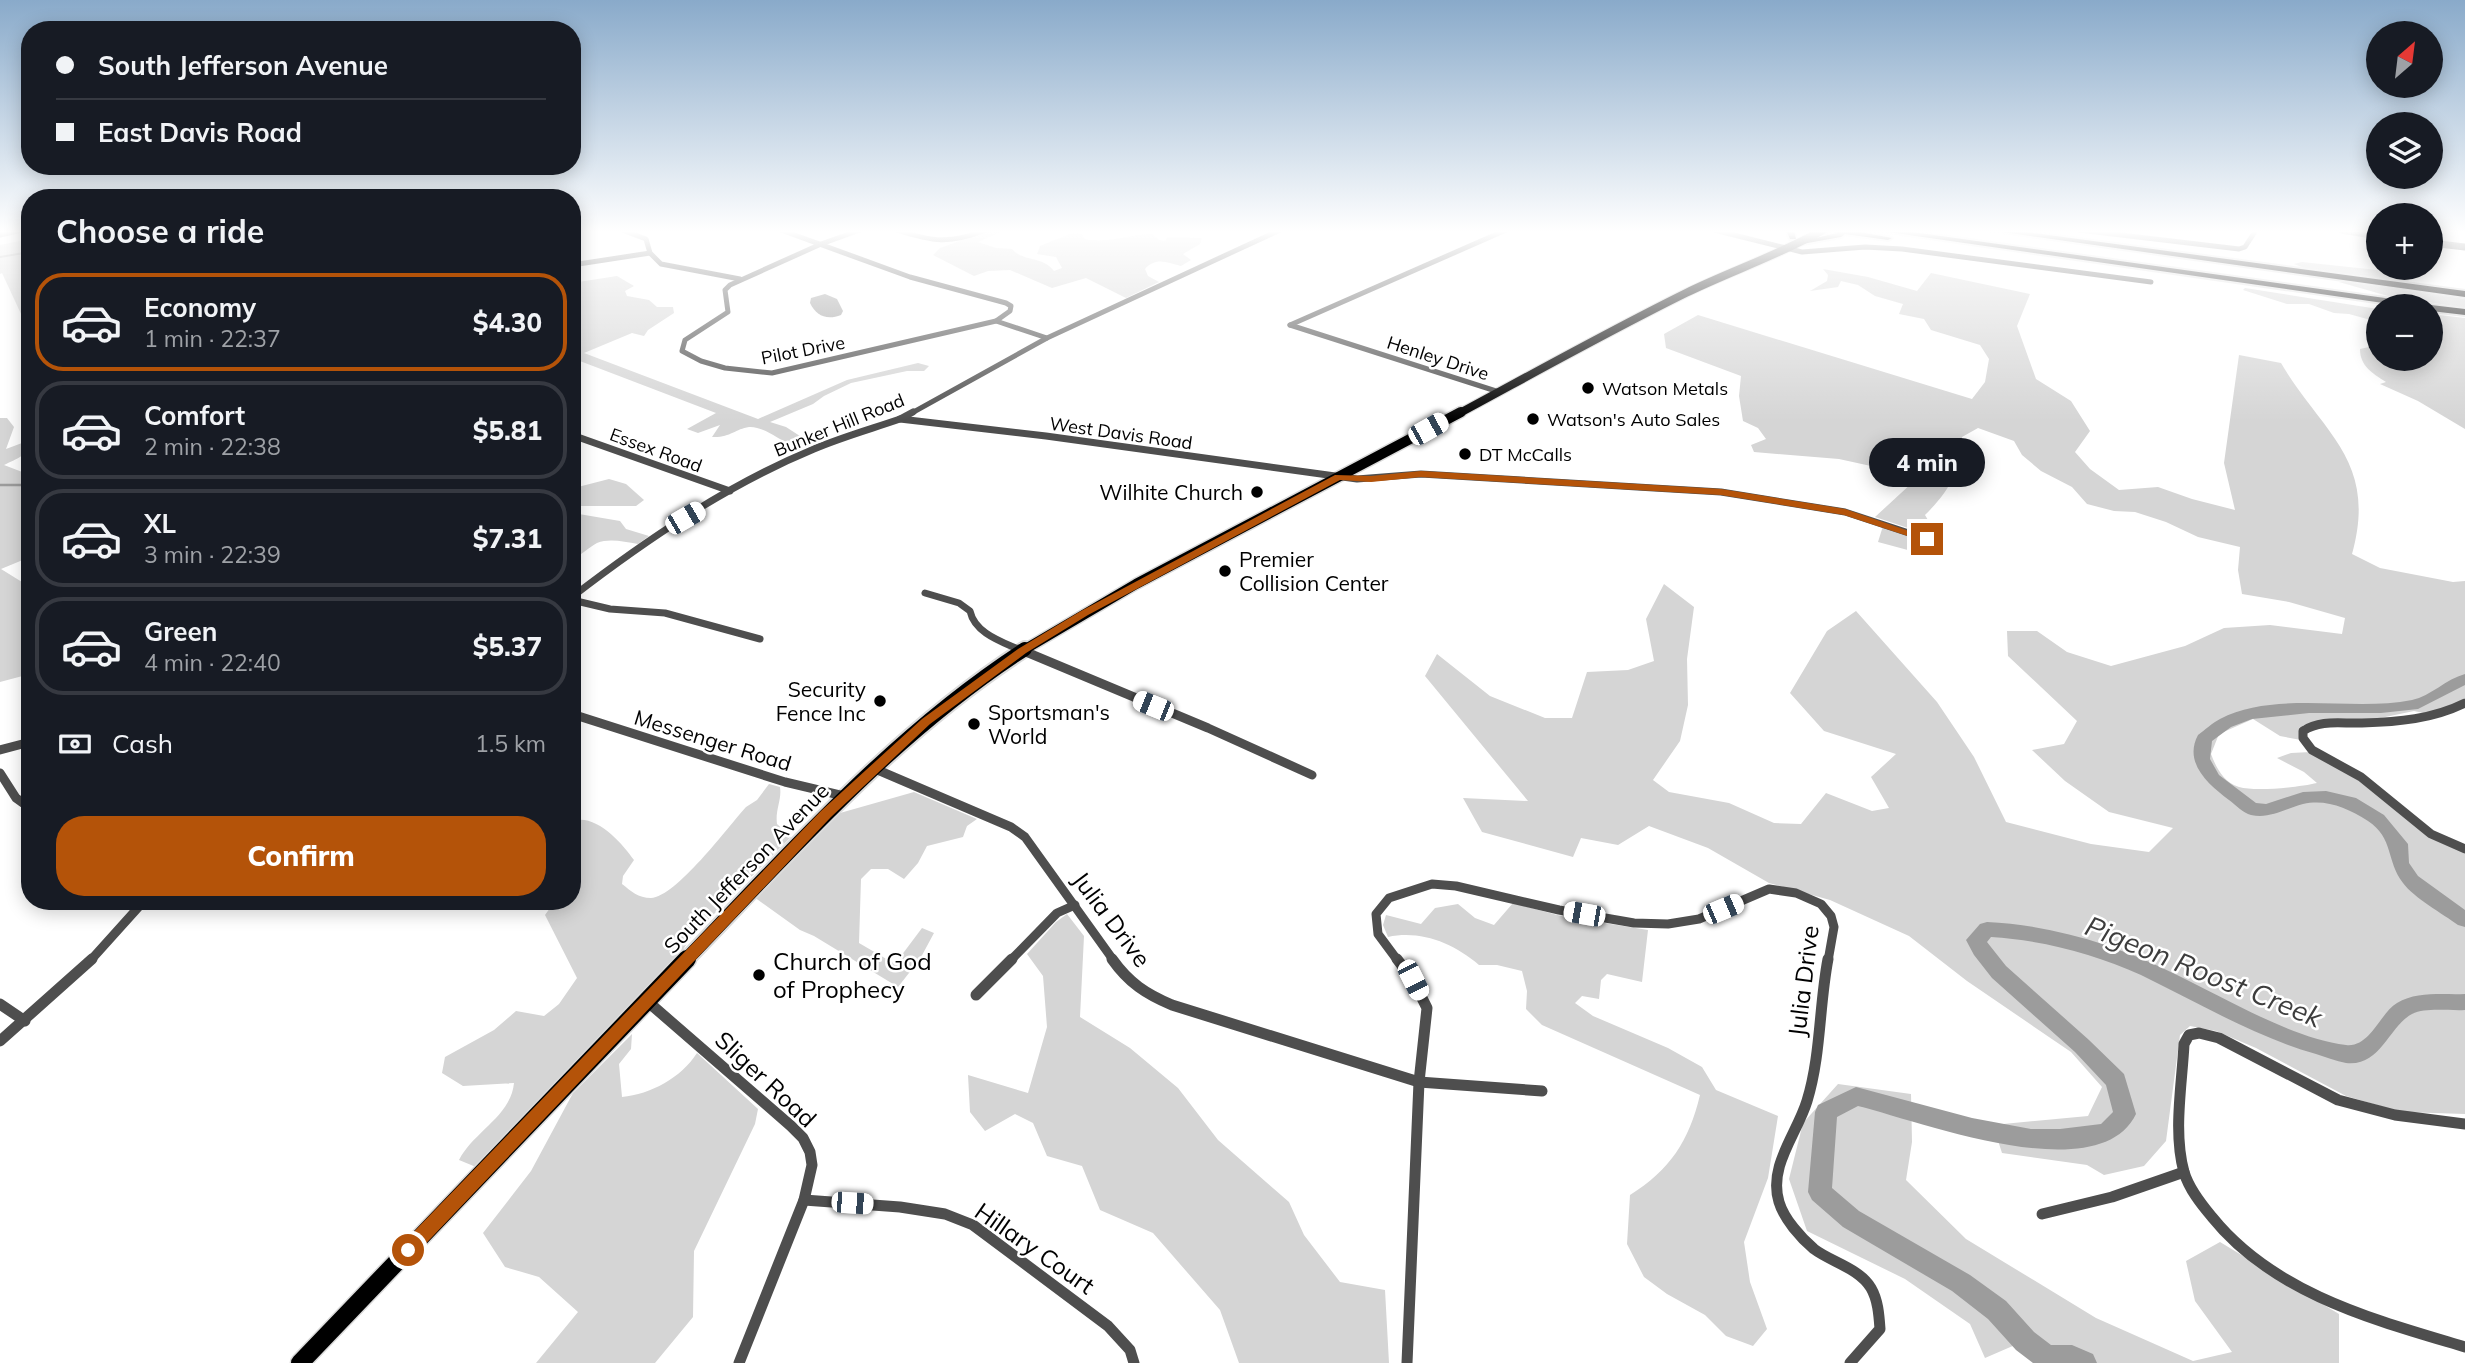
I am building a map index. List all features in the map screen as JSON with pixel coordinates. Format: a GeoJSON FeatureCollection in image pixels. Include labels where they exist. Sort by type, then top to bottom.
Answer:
{"type":"FeatureCollection","features":[{"type":"Feature","properties":{"kind":"highway"},"geometry":{"type":"LineString","coordinates":[[2330,294],[2366,299]]}},
{"type":"Feature","properties":{"kind":"highway"},"geometry":{"type":"LineString","coordinates":[[2443,309],[2465,312]]}},
{"type":"Feature","properties":{"kind":"main road","name":"South Jefferson Avenue"},"geometry":{"type":"LineString","coordinates":[[300,1363],[844,796],[926,722],[1022,651],[1136,584],[1496,391],[1688,294]]}},
{"type":"Feature","properties":{"kind":"street","name":"Pilot Drive"},"geometry":{"type":"LineString","coordinates":[[725,294],[728,312],[685,340],[681,347],[686,354],[749,373],[772,373],[996,321]]}},
{"type":"Feature","properties":{"kind":"street"},"geometry":{"type":"LineString","coordinates":[[970,294],[1011,306],[1010,311],[996,321]]}},
{"type":"Feature","properties":{"kind":"street","name":"Bunker Hill Road"},"geometry":{"type":"LineString","coordinates":[[581,591],[635,548],[730,491],[813,449],[900,419],[1047,338],[1143,294]]}},
{"type":"Feature","properties":{"kind":"street","name":"Henley Drive"},"geometry":{"type":"LineString","coordinates":[[1361,294],[1290,325],[1496,391]]}},
{"type":"Feature","properties":{"kind":"street"},"geometry":{"type":"LineString","coordinates":[[996,321],[1047,338]]}},
{"type":"Feature","properties":{"kind":"street","name":"West Davis Road"},"geometry":{"type":"LineString","coordinates":[[900,419],[1046,436],[1338,477],[1371,479],[1421,474],[1709,491],[1845,512],[1927,539]]}},
{"type":"Feature","properties":{"kind":"street","name":"Essex Road"},"geometry":{"type":"LineString","coordinates":[[581,438],[730,491]]}},
{"type":"Feature","properties":{"kind":"street"},"geometry":{"type":"LineString","coordinates":[[925,593],[959,603],[970,611],[972,621],[985,633],[1022,651],[1208,728],[1312,775]]}},
{"type":"Feature","properties":{"kind":"street"},"geometry":{"type":"LineString","coordinates":[[581,601],[610,609],[666,613],[760,639]]}},
{"type":"Feature","properties":{"kind":"street"},"geometry":{"type":"LineString","coordinates":[[2465,703],[2454,710],[2428,717],[2308,726],[2303,731],[2303,738],[2312,750],[2372,785],[2431,834],[2465,849]]}},
{"type":"Feature","properties":{"kind":"street","name":"Messenger Road"},"geometry":{"type":"LineString","coordinates":[[581,717],[785,782],[844,796]]}},
{"type":"Feature","properties":{"kind":"street"},"geometry":{"type":"LineString","coordinates":[[0,750],[21,744]]}},
{"type":"Feature","properties":{"kind":"street","name":"Julia Drive"},"geometry":{"type":"LineString","coordinates":[[873,768],[1011,827],[1025,837],[1124,975],[1142,992],[1245,1029],[1419,1082]]}},
{"type":"Feature","properties":{"kind":"street"},"geometry":{"type":"LineString","coordinates":[[0,773],[21,802]]}},
{"type":"Feature","properties":{"kind":"street","name":"Julia Drive"},"geometry":{"type":"LineString","coordinates":[[1407,1363],[1419,1082],[1427,1008],[1413,980],[1378,934],[1376,914],[1389,898],[1432,884],[1634,923],[1668,924],[1699,919],[1769,889],[1796,893],[1821,904],[1831,916],[1833,927],[1812,1078],[1806,1104],[1783,1153],[1777,1180],[1779,1202],[1791,1224],[1814,1249],[1848,1268],[1870,1286],[1878,1309],[1880,1329],[1850,1363]]}},
{"type":"Feature","properties":{"kind":"street"},"geometry":{"type":"LineString","coordinates":[[976,995],[1057,913],[1075,905]]}},
{"type":"Feature","properties":{"kind":"street"},"geometry":{"type":"LineString","coordinates":[[0,1041],[89,965],[136,910]]}},
{"type":"Feature","properties":{"kind":"street","name":"Sliger Road"},"geometry":{"type":"LineString","coordinates":[[647,1001],[768,1104],[803,1138],[810,1152],[812,1165],[804,1200],[739,1363]]}},
{"type":"Feature","properties":{"kind":"street"},"geometry":{"type":"LineString","coordinates":[[0,1004],[25,1021]]}},
{"type":"Feature","properties":{"kind":"street"},"geometry":{"type":"LineString","coordinates":[[2465,1124],[2395,1115],[2338,1100],[2239,1047],[2199,1033],[2189,1035],[2184,1044],[2181,1143],[2184,1172],[2210,1217],[2229,1237],[2282,1275],[2339,1305],[2465,1347]]}},
{"type":"Feature","properties":{"kind":"street"},"geometry":{"type":"LineString","coordinates":[[1419,1082],[1542,1091]]}},
{"type":"Feature","properties":{"kind":"street"},"geometry":{"type":"LineString","coordinates":[[2042,1214],[2112,1197],[2184,1172]]}},
{"type":"Feature","properties":{"kind":"street","name":"Hillary Court"},"geometry":{"type":"LineString","coordinates":[[804,1200],[900,1207],[945,1214],[973,1225],[1108,1326],[1130,1350],[1134,1363]]}},
{"type":"Feature","properties":{"kind":"shaded area"},"geometry":{"type":"Polygon","coordinates":[[[12,294],[21,294],[21,314],[12,294]]]}},
{"type":"Feature","properties":{"kind":"shaded area"},"geometry":{"type":"Polygon","coordinates":[[[581,294],[626,294],[649,300],[657,307],[673,307],[674,313],[648,330],[644,336],[632,333],[584,353],[758,419],[847,380],[918,363],[929,366],[924,371],[907,371],[851,383],[813,404],[770,422],[786,427],[803,438],[790,445],[754,427],[718,437],[712,437],[720,425],[698,433],[687,429],[716,413],[581,361],[581,294]]]}},
{"type":"Feature","properties":{"kind":"shaded area"},"geometry":{"type":"Polygon","coordinates":[[[825,294],[837,299],[843,311],[841,315],[826,317],[818,314],[812,307],[811,298],[825,294]]]}},
{"type":"Feature","properties":{"kind":"shaded area"},"geometry":{"type":"Polygon","coordinates":[[[1117,294],[1135,294],[1126,298],[1117,294]]]}},
{"type":"Feature","properties":{"kind":"shaded area"},"geometry":{"type":"Polygon","coordinates":[[[1871,294],[2030,294],[2017,326],[2036,379],[2071,401],[2090,431],[2075,452],[2090,469],[2119,490],[2158,487],[2235,510],[2224,463],[2239,355],[2281,363],[2329,430],[2352,471],[2358,494],[2358,522],[2352,554],[2380,568],[2453,582],[2465,581],[2465,698],[2453,707],[2428,714],[2414,711],[2366,721],[2303,725],[2301,740],[2280,736],[2253,719],[2219,734],[2211,754],[2221,774],[2233,785],[2267,789],[2317,783],[2304,772],[2277,758],[2291,753],[2311,752],[2370,787],[2428,836],[2465,853],[2465,1114],[2401,1112],[2346,1096],[2256,1048],[2216,1031],[2190,1026],[2180,1035],[2166,1141],[2144,1166],[2104,1175],[2087,1165],[2002,1153],[1993,1125],[2088,1116],[2102,1087],[2071,1052],[1967,981],[1909,936],[1830,900],[1769,883],[1708,848],[1649,826],[1618,845],[1581,838],[1573,857],[1482,832],[1463,798],[1528,801],[1425,676],[1437,654],[1490,696],[1545,718],[1572,718],[1587,672],[1628,670],[1654,661],[1646,619],[1664,584],[1694,607],[1687,659],[1688,705],[1680,741],[1653,780],[1669,792],[1729,803],[1774,823],[1801,824],[1826,793],[1872,811],[1889,808],[1871,777],[1896,754],[1824,731],[1790,693],[1827,631],[1856,611],[1937,702],[1974,757],[2006,822],[2091,844],[2149,852],[2173,828],[2109,812],[2065,781],[2032,750],[2064,744],[2077,721],[2008,656],[2007,631],[2037,631],[2067,652],[2111,666],[2185,646],[2224,628],[2270,625],[2342,634],[2345,618],[2289,602],[2242,594],[2238,570],[2240,547],[2198,537],[2166,522],[2135,512],[2114,511],[2087,504],[2072,487],[2041,471],[2022,455],[2014,441],[1978,428],[1962,437],[1952,480],[1925,515],[1935,532],[1911,529],[1875,517],[1913,482],[1880,468],[1839,459],[1754,452],[1751,445],[1766,439],[1758,428],[1743,421],[1739,396],[1741,376],[1666,348],[1664,334],[1698,315],[1972,399],[1985,382],[1989,359],[1980,345],[1931,330],[1924,319],[1899,314],[1903,304],[1871,294]]]}},
{"type":"Feature","properties":{"kind":"shaded area"},"geometry":{"type":"Polygon","coordinates":[[[2254,294],[2281,294],[2366,307],[2366,319],[2334,313],[2309,304],[2287,304],[2254,294]]]}},
{"type":"Feature","properties":{"kind":"shaded area"},"geometry":{"type":"Polygon","coordinates":[[[2443,295],[2465,299],[2465,308],[2443,305],[2443,295]]]}},
{"type":"Feature","properties":{"kind":"shaded area"},"geometry":{"type":"Polygon","coordinates":[[[2443,315],[2465,318],[2465,429],[2418,401],[2380,384],[2386,382],[2371,371],[2443,371],[2443,315]]]}},
{"type":"Feature","properties":{"kind":"shaded area"},"geometry":{"type":"Polygon","coordinates":[[[2366,348],[2366,365],[2362,360],[2360,349],[2366,348]]]}},
{"type":"Feature","properties":{"kind":"shaded area"},"geometry":{"type":"Polygon","coordinates":[[[0,418],[7,418],[14,427],[6,449],[21,443],[21,456],[4,465],[21,472],[21,561],[1,569],[21,581],[21,676],[0,682],[0,418]]]}},
{"type":"Feature","properties":{"kind":"shaded area"},"geometry":{"type":"Polygon","coordinates":[[[609,479],[626,484],[644,500],[636,506],[581,506],[581,486],[609,479]]]}},
{"type":"Feature","properties":{"kind":"shaded area"},"geometry":{"type":"Polygon","coordinates":[[[581,514],[620,521],[626,529],[649,536],[638,544],[607,541],[581,554],[581,514]]]}},
{"type":"Feature","properties":{"kind":"shaded area"},"geometry":{"type":"Polygon","coordinates":[[[1883,526],[1934,545],[1930,556],[1878,542],[1883,526]]]}},
{"type":"Feature","properties":{"kind":"shaded area"},"geometry":{"type":"Polygon","coordinates":[[[769,784],[780,787],[777,824],[791,837],[691,937],[681,953],[476,1167],[459,1160],[506,1105],[514,1083],[463,1086],[442,1073],[445,1057],[494,1030],[516,1011],[544,1016],[559,1004],[577,978],[545,915],[549,910],[581,910],[581,820],[599,825],[623,846],[634,860],[623,876],[622,884],[638,895],[651,898],[662,895],[687,874],[746,807],[757,800],[769,784]]]}},
{"type":"Feature","properties":{"kind":"shaded area"},"geometry":{"type":"Polygon","coordinates":[[[914,792],[977,819],[967,826],[963,837],[927,846],[918,863],[904,879],[888,869],[871,869],[861,879],[859,943],[895,964],[922,928],[934,933],[920,959],[898,987],[800,930],[754,897],[833,815],[914,792]]]}},
{"type":"Feature","properties":{"kind":"shaded area"},"geometry":{"type":"Polygon","coordinates":[[[1513,903],[1561,916],[1648,930],[1642,982],[1607,974],[1601,980],[1599,999],[1582,996],[1575,1003],[1593,1016],[1668,1048],[1702,1067],[1716,1090],[1778,1116],[1768,1178],[1744,1242],[1750,1282],[1767,1329],[1753,1346],[1726,1336],[1705,1315],[1667,1294],[1644,1277],[1627,1244],[1630,1195],[1667,1165],[1676,1153],[1690,1127],[1700,1095],[1542,1025],[1526,1009],[1527,991],[1522,971],[1497,965],[1479,965],[1458,950],[1436,940],[1412,935],[1388,937],[1383,925],[1386,915],[1421,924],[1435,908],[1458,904],[1475,918],[1494,925],[1513,903]]]}},
{"type":"Feature","properties":{"kind":"shaded area"},"geometry":{"type":"Polygon","coordinates":[[[1067,914],[1084,936],[1080,1017],[1130,1048],[1178,1088],[1218,1140],[1289,1202],[1304,1235],[1340,1282],[1385,1290],[1389,1363],[1239,1363],[1220,1310],[1153,1233],[1100,1210],[1082,1166],[1047,1156],[1033,1123],[1015,1114],[985,1131],[970,1112],[968,1075],[1028,1093],[1047,1027],[1043,976],[1027,954],[1056,922],[1067,914]]]}},
{"type":"Feature","properties":{"kind":"shaded area"},"geometry":{"type":"Polygon","coordinates":[[[632,1034],[631,1049],[619,1064],[622,1097],[644,1092],[664,1083],[683,1070],[697,1053],[758,1109],[755,1124],[694,1251],[693,1317],[655,1363],[536,1363],[578,1312],[539,1277],[505,1267],[483,1233],[531,1171],[573,1093],[632,1034]]]}},
{"type":"Feature","properties":{"kind":"shaded area"},"geometry":{"type":"Polygon","coordinates":[[[1838,1084],[1911,1094],[1912,1142],[1906,1180],[1966,1239],[2096,1318],[2193,1361],[2232,1352],[2195,1301],[2186,1261],[2220,1242],[2339,1314],[2339,1363],[2045,1363],[2015,1345],[1985,1358],[1970,1324],[1905,1279],[1807,1231],[1789,1179],[1803,1123],[1838,1084]]]}},
{"type":"Feature","properties":{"kind":"waterway"},"geometry":{"type":"LineString","coordinates":[[0,485],[21,485]]}},
{"type":"Feature","properties":{"kind":"waterway","name":"Pigeon Roost Creek"},"geometry":{"type":"LineString","coordinates":[[2465,679],[2418,704],[2381,708],[2309,708],[2250,714],[2225,723],[2204,739],[2202,759],[2213,779],[2252,809],[2267,810],[2303,798],[2326,797],[2350,802],[2378,819],[2399,844],[2400,863],[2411,881],[2465,920]]}},
{"type":"Feature","properties":{"kind":"waterway","name":"Pigeon Roost Creek"},"geometry":{"type":"LineString","coordinates":[[2084,1363],[2072,1358],[2047,1358],[2025,1341],[1997,1310],[1961,1283],[1851,1219],[1820,1192],[1826,1112],[1856,1096],[1972,1128],[2031,1138],[2060,1139],[2104,1133],[2113,1128],[2125,1114],[2116,1081],[2082,1046],[1999,972],[1981,950],[1976,940],[1987,929],[2045,937],[2111,955],[2279,1033],[2346,1054],[2370,1047],[2399,1012],[2407,1007],[2426,1003],[2465,1002]]}},
{"type":"Feature","properties":{"kind":"place","name":"Watson Metals"},"geometry":{"type":"Point","coordinates":[1588,388]}},
{"type":"Feature","properties":{"kind":"place","name":"Watson's Auto Sales"},"geometry":{"type":"Point","coordinates":[1533,419]}},
{"type":"Feature","properties":{"kind":"place","name":"DT McCalls"},"geometry":{"type":"Point","coordinates":[1465,454]}},
{"type":"Feature","properties":{"kind":"place","name":"Wilhite Church"},"geometry":{"type":"Point","coordinates":[1257,492]}},
{"type":"Feature","properties":{"kind":"place","name":"Premier Collision Center"},"geometry":{"type":"Point","coordinates":[1225,571]}},
{"type":"Feature","properties":{"kind":"place","name":"Security Fence Inc"},"geometry":{"type":"Point","coordinates":[880,701]}},
{"type":"Feature","properties":{"kind":"place","name":"Sportsman's World"},"geometry":{"type":"Point","coordinates":[974,724]}},
{"type":"Feature","properties":{"kind":"place","name":"Church of God of Prophecy"},"geometry":{"type":"Point","coordinates":[759,975]}},
{"type":"Feature","properties":{"kind":"route"},"geometry":{"type":"LineString","coordinates":[[408,1250],[826,814],[926,722],[977,682],[1084,613],[1338,477],[1371,479],[1421,474],[1721,492],[1845,512],[1927,539]]}}]}
